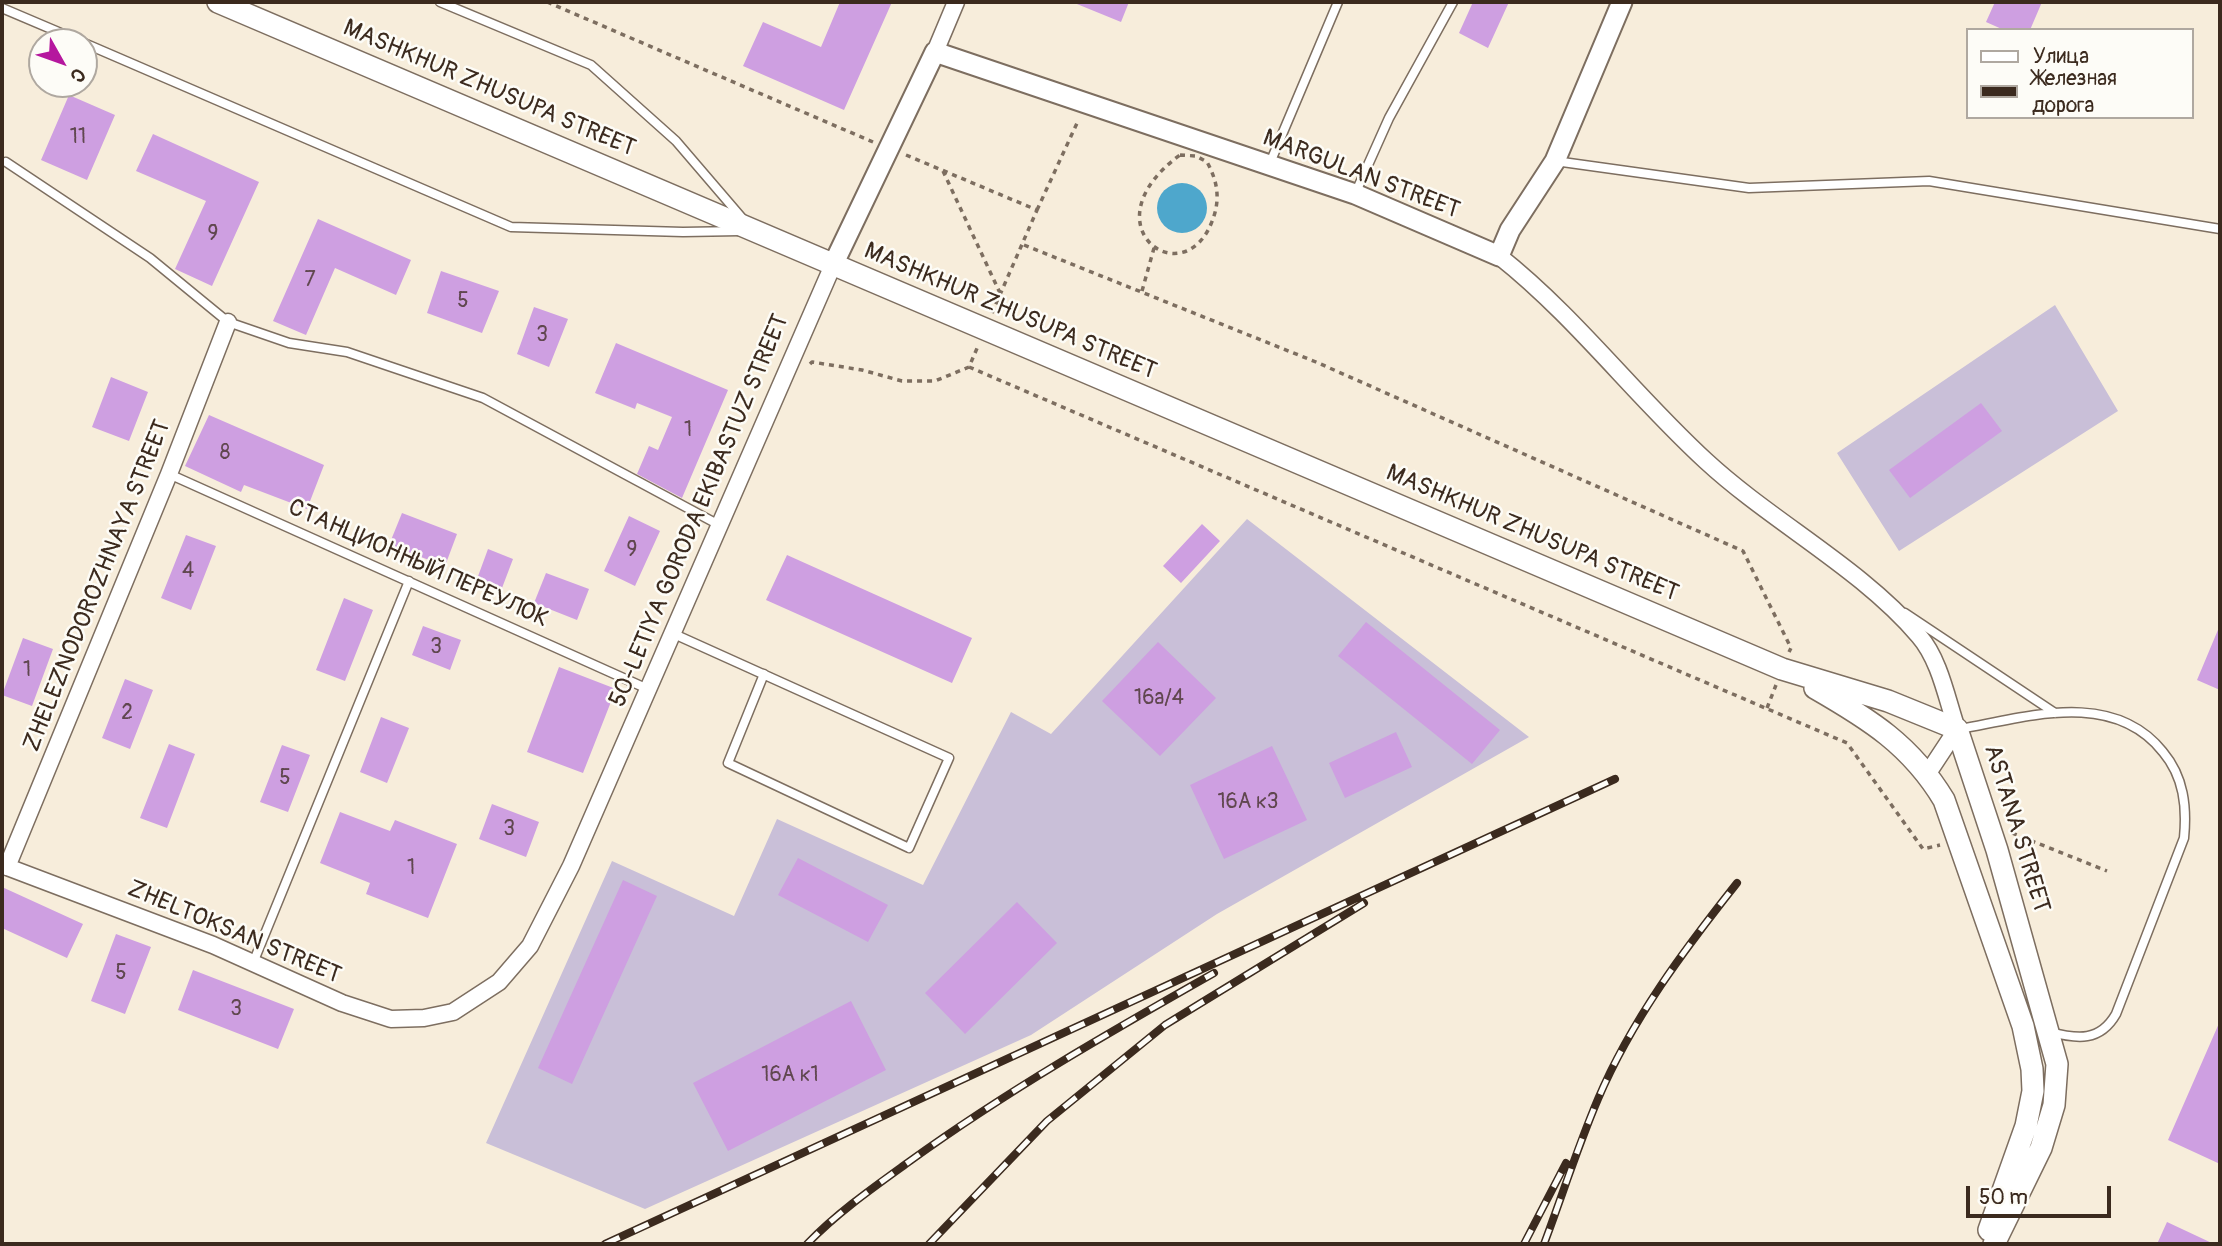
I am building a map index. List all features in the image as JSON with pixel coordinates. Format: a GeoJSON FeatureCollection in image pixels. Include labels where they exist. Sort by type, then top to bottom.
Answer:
{"type":"FeatureCollection","features":[{"type":"Feature","properties":{"kind":"main road","name":"MASHKHUR ZHUSUPA STREET"},"geometry":{"type":"LineString","coordinates":[[218,2],[1782,669]]}},
{"type":"Feature","properties":{"kind":"main road","name":"ASTANA STREET"},"geometry":{"type":"LineString","coordinates":[[1782,669],[1888,701],[1957,729],[1992,832],[2057,1064],[2054,1105],[2041,1148],[1994,1244]]}},
{"type":"Feature","properties":{"kind":"main road"},"geometry":{"type":"LineString","coordinates":[[1782,669],[1872,720],[1928,773],[1944,800],[2023,1026],[2033,1091],[2026,1126],[1984,1244]]}},
{"type":"Feature","properties":{"kind":"street","name":"50-LETIYA GORODA EKIBASTUZ STREET"},"geometry":{"type":"LineString","coordinates":[[453,1013],[499,982],[530,946],[650,690],[833,265],[935,52],[956,2]]}},
{"type":"Feature","properties":{"kind":"street"},"geometry":{"type":"LineString","coordinates":[[1622,2],[1555,161],[1510,230],[1499,256],[1550,298],[1706,461],[1873,592],[1920,637],[1932,657],[1957,729],[1928,773]]}},
{"type":"Feature","properties":{"kind":"street","name":"MARGULAN STREET"},"geometry":{"type":"LineString","coordinates":[[935,52],[1355,194],[1499,256]]}},
{"type":"Feature","properties":{"kind":"street","name":"ZHELEZNODOROZHNAYA STREET"},"geometry":{"type":"LineString","coordinates":[[4,866],[169,474],[229,322]]}},
{"type":"Feature","properties":{"kind":"street","name":"ZHELTOKSAN STREET"},"geometry":{"type":"LineString","coordinates":[[4,866],[253,963],[342,1003],[391,1019],[424,1018],[453,1013]]}},
{"type":"Feature","properties":{"kind":"lane"},"geometry":{"type":"LineString","coordinates":[[440,2],[591,65],[676,141],[753,230]]}},
{"type":"Feature","properties":{"kind":"lane"},"geometry":{"type":"LineString","coordinates":[[1269,165],[1338,2]]}},
{"type":"Feature","properties":{"kind":"lane"},"geometry":{"type":"LineString","coordinates":[[1355,194],[1388,118],[1452,2]]}},
{"type":"Feature","properties":{"kind":"lane"},"geometry":{"type":"LineString","coordinates":[[2,8],[48,28]]}},
{"type":"Feature","properties":{"kind":"lane"},"geometry":{"type":"LineString","coordinates":[[98,49],[512,227],[683,233],[753,230]]}},
{"type":"Feature","properties":{"kind":"lane"},"geometry":{"type":"LineString","coordinates":[[1555,161],[1749,188],[1929,181],[2220,229]]}},
{"type":"Feature","properties":{"kind":"lane"},"geometry":{"type":"LineString","coordinates":[[6,162],[150,258],[229,322],[289,343],[347,352],[484,398],[638,484],[721,526]]}},
{"type":"Feature","properties":{"kind":"lane","name":"СТАНЦИОННЫЙ ПЕРЕУЛОК"},"geometry":{"type":"LineString","coordinates":[[169,474],[650,690]]}},
{"type":"Feature","properties":{"kind":"lane"},"geometry":{"type":"LineString","coordinates":[[253,963],[409,582]]}},
{"type":"Feature","properties":{"kind":"lane"},"geometry":{"type":"LineString","coordinates":[[1873,592],[2054,712]]}},
{"type":"Feature","properties":{"kind":"lane"},"geometry":{"type":"LineString","coordinates":[[674,634],[764,674],[949,758],[909,848],[728,763],[764,674]]}},
{"type":"Feature","properties":{"kind":"lane"},"geometry":{"type":"LineString","coordinates":[[1957,729],[2054,712],[2102,714],[2140,730],[2156,743],[2179,777],[2186,817],[2178,858],[2112,1021],[2102,1032],[2088,1038],[2023,1026]]}},
{"type":"Feature","properties":{"kind":"path"},"geometry":{"type":"LineString","coordinates":[[547,2],[889,149],[1037,209]]}},
{"type":"Feature","properties":{"kind":"path"},"geometry":{"type":"LineString","coordinates":[[943,170],[1000,293],[1086,103]]}},
{"type":"Feature","properties":{"kind":"path"},"geometry":{"type":"LineString","coordinates":[[1181,155],[1196,156],[1207,162],[1219,196],[1205,239],[1191,250],[1183,252],[1154,248],[1147,241],[1139,217],[1139,204],[1150,182],[1181,155]]}},
{"type":"Feature","properties":{"kind":"path"},"geometry":{"type":"LineString","coordinates":[[1024,245],[1316,362],[1743,551],[1791,648],[1766,708]]}},
{"type":"Feature","properties":{"kind":"path"},"geometry":{"type":"LineString","coordinates":[[1142,291],[1154,248]]}},
{"type":"Feature","properties":{"kind":"path"},"geometry":{"type":"LineString","coordinates":[[783,381],[812,362],[862,370],[902,381],[935,381],[969,367],[1847,743],[1923,849],[1958,840]]}},
{"type":"Feature","properties":{"kind":"path"},"geometry":{"type":"LineString","coordinates":[[1992,832],[2002,829],[2108,871]]}},
{"type":"Feature","properties":{"kind":"shaded area"},"geometry":{"type":"Polygon","coordinates":[[[2055,305],[2118,411],[1899,551],[1837,453],[2055,305]]]}},
{"type":"Feature","properties":{"kind":"shaded area"},"geometry":{"type":"Polygon","coordinates":[[[1247,519],[1529,737],[1217,914],[1031,1035],[645,1209],[486,1143],[612,861],[734,916],[777,819],[923,885],[1011,712],[1051,734],[1247,519]]]}},
{"type":"Feature","properties":{"kind":"water"},"geometry":{"type":"Polygon","coordinates":[[[1182,183],[1200,190],[1207,208],[1200,226],[1182,233],[1164,226],[1157,208],[1164,190],[1182,183]]]}},
{"type":"Feature","properties":{"kind":"building"},"geometry":{"type":"Polygon","coordinates":[[[840,2],[892,2],[844,110],[743,66],[763,22],[821,47],[840,2]]]}},
{"type":"Feature","properties":{"kind":"building"},"geometry":{"type":"Polygon","coordinates":[[[1072,2],[1129,2],[1121,22],[1072,2]]]}},
{"type":"Feature","properties":{"kind":"building"},"geometry":{"type":"Polygon","coordinates":[[[1473,2],[1509,2],[1488,48],[1459,33],[1473,2]]]}},
{"type":"Feature","properties":{"kind":"building"},"geometry":{"type":"Polygon","coordinates":[[[1995,2],[2042,2],[2031,28],[2000,28],[1986,22],[1995,2]]]}},
{"type":"Feature","properties":{"kind":"building"},"geometry":{"type":"Polygon","coordinates":[[[68,98],[76,98],[115,115],[87,180],[41,160],[68,98]]]}},
{"type":"Feature","properties":{"kind":"building"},"geometry":{"type":"Polygon","coordinates":[[[153,134],[259,182],[212,286],[175,269],[206,201],[136,171],[153,134]]]}},
{"type":"Feature","properties":{"kind":"building"},"geometry":{"type":"Polygon","coordinates":[[[318,219],[411,260],[396,295],[335,268],[306,335],[273,321],[318,219]]]}},
{"type":"Feature","properties":{"kind":"building"},"geometry":{"type":"Polygon","coordinates":[[[441,271],[499,291],[482,333],[427,313],[441,271]]]}},
{"type":"Feature","properties":{"kind":"building"},"geometry":{"type":"Polygon","coordinates":[[[534,307],[568,319],[549,367],[517,354],[534,307]]]}},
{"type":"Feature","properties":{"kind":"building"},"geometry":{"type":"Polygon","coordinates":[[[616,343],[728,390],[682,498],[637,474],[649,446],[658,450],[672,417],[637,403],[635,409],[595,393],[616,343]]]}},
{"type":"Feature","properties":{"kind":"building"},"geometry":{"type":"Polygon","coordinates":[[[111,377],[148,392],[129,441],[92,427],[111,377]]]}},
{"type":"Feature","properties":{"kind":"building"},"geometry":{"type":"Polygon","coordinates":[[[1981,403],[2002,431],[1910,498],[1889,470],[1981,403]]]}},
{"type":"Feature","properties":{"kind":"building"},"geometry":{"type":"Polygon","coordinates":[[[209,415],[324,465],[307,509],[244,485],[241,492],[185,466],[209,415]]]}},
{"type":"Feature","properties":{"kind":"building"},"geometry":{"type":"Polygon","coordinates":[[[402,513],[457,534],[445,566],[389,545],[402,513]]]}},
{"type":"Feature","properties":{"kind":"building"},"geometry":{"type":"Polygon","coordinates":[[[629,516],[660,531],[635,586],[604,571],[629,516]]]}},
{"type":"Feature","properties":{"kind":"building"},"geometry":{"type":"Polygon","coordinates":[[[1202,524],[1220,541],[1181,583],[1163,566],[1202,524]]]}},
{"type":"Feature","properties":{"kind":"building"},"geometry":{"type":"Polygon","coordinates":[[[186,535],[216,546],[191,610],[161,598],[186,535]]]}},
{"type":"Feature","properties":{"kind":"building"},"geometry":{"type":"Polygon","coordinates":[[[488,549],[513,559],[502,588],[477,579],[488,549]]]}},
{"type":"Feature","properties":{"kind":"building"},"geometry":{"type":"Polygon","coordinates":[[[787,555],[972,638],[952,683],[766,600],[787,555]]]}},
{"type":"Feature","properties":{"kind":"building"},"geometry":{"type":"Polygon","coordinates":[[[546,573],[589,589],[577,620],[534,603],[546,573]]]}},
{"type":"Feature","properties":{"kind":"building"},"geometry":{"type":"Polygon","coordinates":[[[344,598],[373,610],[345,681],[316,670],[344,598]]]}},
{"type":"Feature","properties":{"kind":"building"},"geometry":{"type":"Polygon","coordinates":[[[1366,622],[1500,730],[1472,764],[1338,656],[1366,622]]]}},
{"type":"Feature","properties":{"kind":"building"},"geometry":{"type":"Polygon","coordinates":[[[2220,625],[2220,690],[2197,680],[2220,625]]]}},
{"type":"Feature","properties":{"kind":"building"},"geometry":{"type":"Polygon","coordinates":[[[423,626],[461,640],[450,670],[412,655],[423,626]]]}},
{"type":"Feature","properties":{"kind":"building"},"geometry":{"type":"Polygon","coordinates":[[[23,638],[53,649],[32,706],[2,695],[23,638]]]}},
{"type":"Feature","properties":{"kind":"building"},"geometry":{"type":"Polygon","coordinates":[[[1158,642],[1216,698],[1160,756],[1102,701],[1158,642]]]}},
{"type":"Feature","properties":{"kind":"building"},"geometry":{"type":"Polygon","coordinates":[[[559,667],[616,689],[583,773],[527,752],[559,667]]]}},
{"type":"Feature","properties":{"kind":"building"},"geometry":{"type":"Polygon","coordinates":[[[125,679],[153,690],[130,749],[102,738],[125,679]]]}},
{"type":"Feature","properties":{"kind":"building"},"geometry":{"type":"Polygon","coordinates":[[[381,717],[409,728],[387,783],[360,772],[381,717]]]}},
{"type":"Feature","properties":{"kind":"building"},"geometry":{"type":"Polygon","coordinates":[[[1396,732],[1412,767],[1345,798],[1329,763],[1396,732]]]}},
{"type":"Feature","properties":{"kind":"building"},"geometry":{"type":"Polygon","coordinates":[[[169,744],[195,754],[167,828],[140,818],[169,744]]]}},
{"type":"Feature","properties":{"kind":"building"},"geometry":{"type":"Polygon","coordinates":[[[282,745],[310,755],[288,812],[260,802],[282,745]]]}},
{"type":"Feature","properties":{"kind":"building"},"geometry":{"type":"Polygon","coordinates":[[[1272,746],[1307,820],[1224,859],[1190,785],[1272,746]]]}},
{"type":"Feature","properties":{"kind":"building"},"geometry":{"type":"Polygon","coordinates":[[[492,804],[539,822],[526,857],[479,839],[492,804]]]}},
{"type":"Feature","properties":{"kind":"building"},"geometry":{"type":"Polygon","coordinates":[[[340,812],[390,831],[395,820],[457,844],[428,918],[366,894],[370,883],[320,863],[340,812]]]}},
{"type":"Feature","properties":{"kind":"building"},"geometry":{"type":"Polygon","coordinates":[[[798,858],[888,905],[868,942],[778,895],[798,858]]]}},
{"type":"Feature","properties":{"kind":"building"},"geometry":{"type":"Polygon","coordinates":[[[623,880],[657,896],[572,1084],[538,1068],[623,880]]]}},
{"type":"Feature","properties":{"kind":"building"},"geometry":{"type":"Polygon","coordinates":[[[2,887],[83,924],[67,958],[2,928],[2,887]]]}},
{"type":"Feature","properties":{"kind":"building"},"geometry":{"type":"Polygon","coordinates":[[[1017,902],[1057,943],[965,1034],[925,993],[1017,902]]]}},
{"type":"Feature","properties":{"kind":"building"},"geometry":{"type":"Polygon","coordinates":[[[116,934],[151,947],[125,1014],[91,1001],[116,934]]]}},
{"type":"Feature","properties":{"kind":"building"},"geometry":{"type":"Polygon","coordinates":[[[193,970],[294,1009],[278,1049],[178,1010],[193,970]]]}},
{"type":"Feature","properties":{"kind":"building"},"geometry":{"type":"Polygon","coordinates":[[[851,1001],[886,1070],[728,1151],[693,1083],[851,1001]]]}},
{"type":"Feature","properties":{"kind":"building"},"geometry":{"type":"Polygon","coordinates":[[[2220,1021],[2220,1164],[2168,1140],[2220,1021]]]}},
{"type":"Feature","properties":{"kind":"building"},"geometry":{"type":"Polygon","coordinates":[[[2167,1222],[2214,1244],[2157,1244],[2167,1222]]]}},
{"type":"Feature","properties":{"kind":"railway"},"geometry":{"type":"LineString","coordinates":[[605,1244],[1615,779]]}},
{"type":"Feature","properties":{"kind":"railway"},"geometry":{"type":"LineString","coordinates":[[1544,1244],[1591,1117],[1612,1069],[1660,986],[1737,883]]}},
{"type":"Feature","properties":{"kind":"railway"},"geometry":{"type":"LineString","coordinates":[[929,1244],[1047,1121],[1165,1025],[1364,903]]}},
{"type":"Feature","properties":{"kind":"railway"},"geometry":{"type":"LineString","coordinates":[[807,1244],[870,1190],[984,1110],[1214,973]]}},
{"type":"Feature","properties":{"kind":"railway"},"geometry":{"type":"LineString","coordinates":[[1524,1244],[1566,1163]]}}]}
